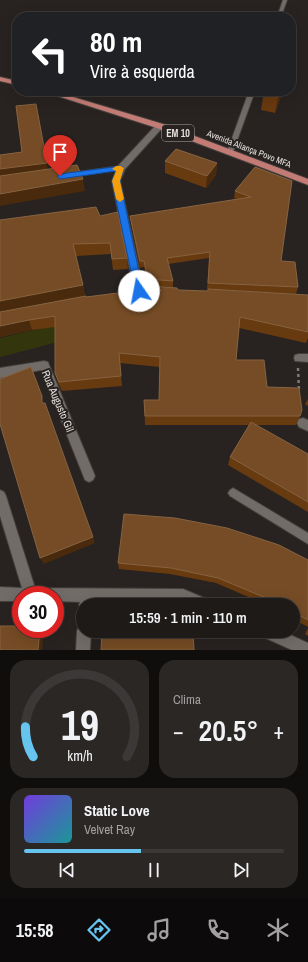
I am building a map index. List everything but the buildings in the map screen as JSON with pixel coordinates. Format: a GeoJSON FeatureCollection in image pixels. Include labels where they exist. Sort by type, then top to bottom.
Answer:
{"type":"FeatureCollection","features":[{"type":"Feature","properties":{"kind":"main road"},"geometry":{"type":"LineString","coordinates":[[0,79],[12,82]]}},
{"type":"Feature","properties":{"kind":"main road","name":"Avenida Aliança Povo MFA"},"geometry":{"type":"LineString","coordinates":[[62,96],[160,126],[308,182]]}},
{"type":"Feature","properties":{"kind":"street"},"geometry":{"type":"LineString","coordinates":[[139,291],[116,181],[121,168],[160,126]]}},
{"type":"Feature","properties":{"kind":"street","name":"Rua Augusto Gil"},"geometry":{"type":"LineString","coordinates":[[0,373],[44,365],[89,476]]}},
{"type":"Feature","properties":{"kind":"street"},"geometry":{"type":"LineString","coordinates":[[0,496],[28,586]]}},
{"type":"Feature","properties":{"kind":"street"},"geometry":{"type":"LineString","coordinates":[[0,594],[12,594]]}},
{"type":"Feature","properties":{"kind":"street"},"geometry":{"type":"LineString","coordinates":[[134,598],[183,596],[188,598]]}},
{"type":"Feature","properties":{"kind":"street"},"geometry":{"type":"LineString","coordinates":[[64,598],[76,599]]}},
{"type":"Feature","properties":{"kind":"street"},"geometry":{"type":"LineString","coordinates":[[83,650],[84,638]]}},
{"type":"Feature","properties":{"kind":"street"},"geometry":{"type":"LineString","coordinates":[[281,638],[308,650]]}},
{"type":"Feature","properties":{"kind":"lane"},"geometry":{"type":"LineString","coordinates":[[281,12],[285,0]]}},
{"type":"Feature","properties":{"kind":"lane"},"geometry":{"type":"LineString","coordinates":[[230,152],[250,96]]}},
{"type":"Feature","properties":{"kind":"lane"},"geometry":{"type":"LineString","coordinates":[[60,176],[121,168]]}},
{"type":"Feature","properties":{"kind":"lane"},"geometry":{"type":"LineString","coordinates":[[232,493],[308,539]]}},
{"type":"Feature","properties":{"kind":"path"},"geometry":{"type":"LineString","coordinates":[[297,379],[299,394]]}},
{"type":"Feature","properties":{"kind":"green space"},"geometry":{"type":"Polygon","coordinates":[[[60,324],[58,342],[0,357],[0,338],[60,324]]]}},
{"type":"Feature","properties":{"kind":"slow traffic"},"geometry":{"type":"LineString","coordinates":[[116,169],[121,168],[116,181],[120,199]]}},
{"type":"Feature","properties":{"kind":"route"},"geometry":{"type":"LineString","coordinates":[[60,176],[121,168],[116,181],[139,291]]}}]}
